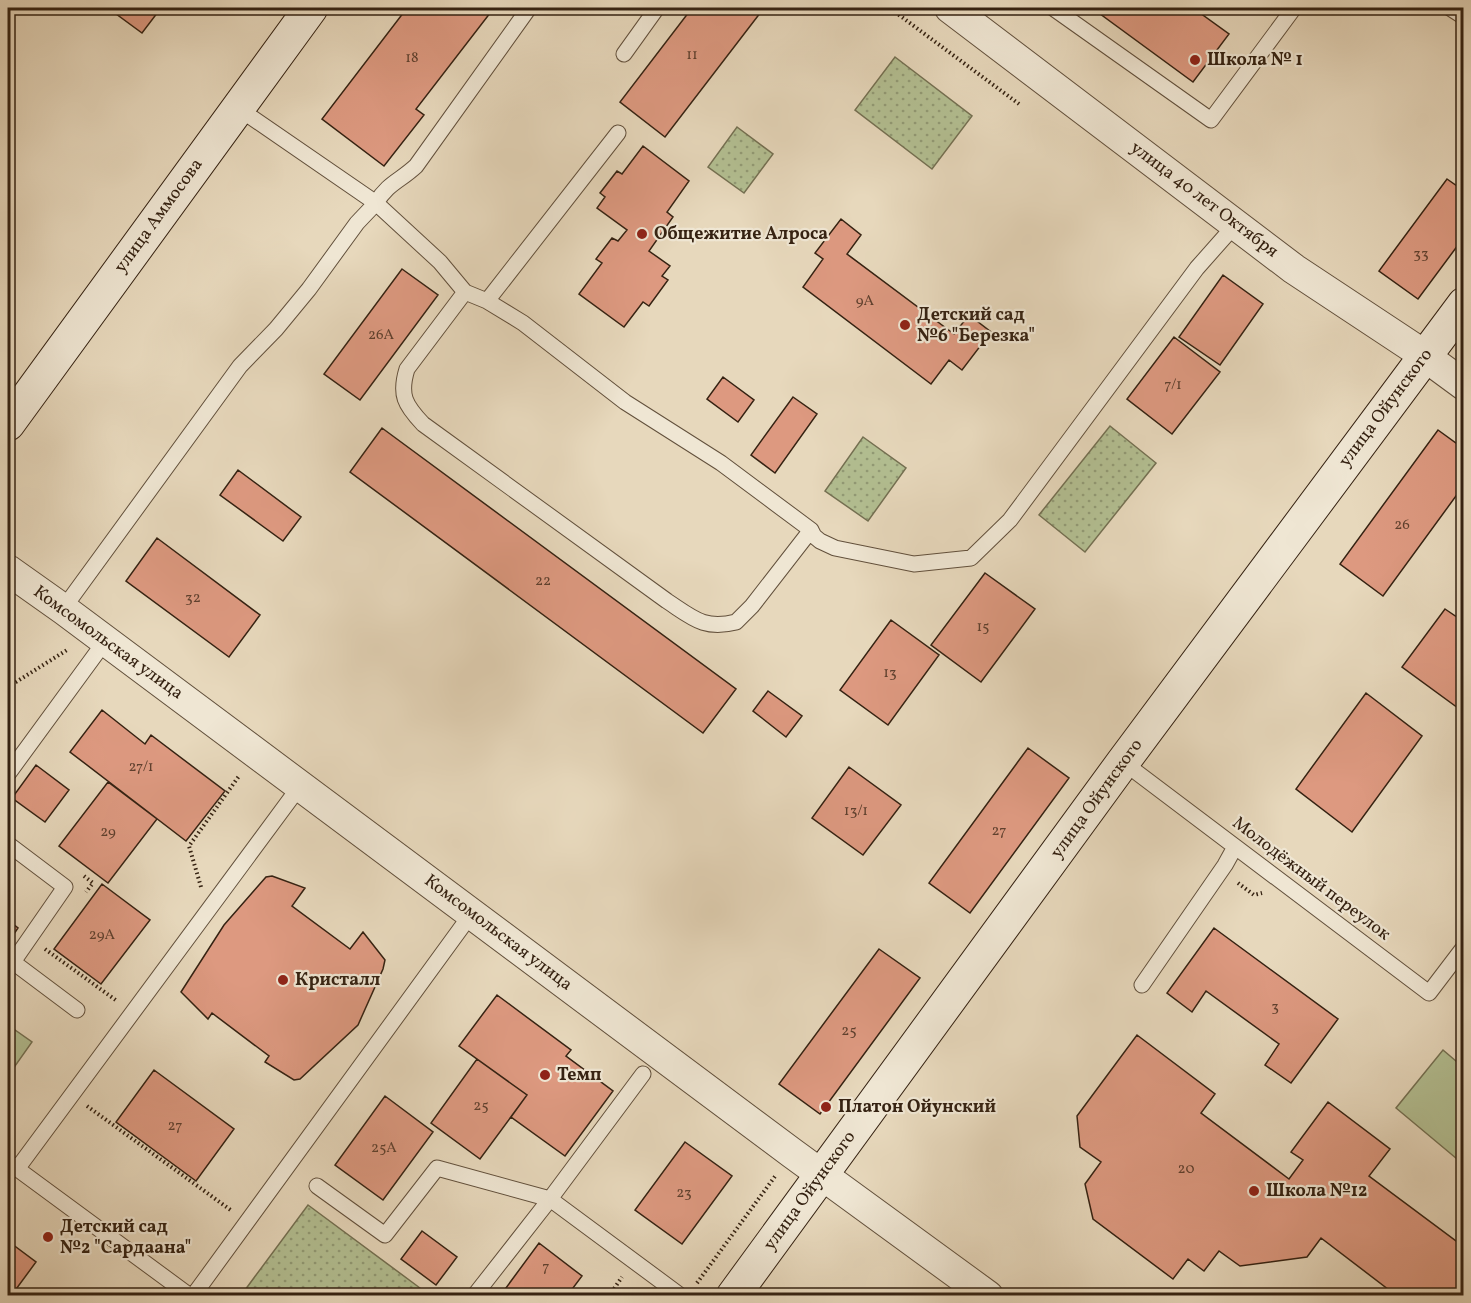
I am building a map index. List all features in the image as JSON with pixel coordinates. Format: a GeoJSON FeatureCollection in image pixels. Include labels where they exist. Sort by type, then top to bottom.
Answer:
{"type":"FeatureCollection","features":[{"type":"Feature","properties":{"kind":"main road","name":"улица Аммосова"},"geometry":{"type":"LineString","coordinates":[[8,424],[311,8]]}},
{"type":"Feature","properties":{"kind":"main road","name":"улица Ойунского"},"geometry":{"type":"LineString","coordinates":[[733,1296],[1123,762],[1464,304]]}},
{"type":"Feature","properties":{"kind":"street","name":"улица 40 лет Октября"},"geometry":{"type":"LineString","coordinates":[[950,8],[1294,269],[1425,356],[1464,385]]}},
{"type":"Feature","properties":{"kind":"street","name":"Комсомольская улица"},"geometry":{"type":"LineString","coordinates":[[8,570],[106,640],[988,1296]]}},
{"type":"Feature","properties":{"kind":"lane"},"geometry":{"type":"LineString","coordinates":[[63,609],[240,366],[276,329],[391,184],[417,166],[529,8]]}},
{"type":"Feature","properties":{"kind":"lane"},"geometry":{"type":"LineString","coordinates":[[624,54],[657,8]]}},
{"type":"Feature","properties":{"kind":"lane"},"geometry":{"type":"LineString","coordinates":[[1053,8],[1211,120],[1294,8]]}},
{"type":"Feature","properties":{"kind":"lane"},"geometry":{"type":"LineString","coordinates":[[1450,8],[1464,17]]}},
{"type":"Feature","properties":{"kind":"lane"},"geometry":{"type":"LineString","coordinates":[[238,108],[376,203],[440,262],[465,292],[487,301],[523,322],[625,402],[721,463],[811,530],[820,541],[836,548],[914,564],[971,558],[1010,520],[1197,268],[1236,224]]}},
{"type":"Feature","properties":{"kind":"lane"},"geometry":{"type":"LineString","coordinates":[[487,301],[618,133]]}},
{"type":"Feature","properties":{"kind":"lane"},"geometry":{"type":"LineString","coordinates":[[465,292],[407,369],[403,382],[405,400],[410,410],[423,424],[667,601],[709,626],[736,622],[752,606],[811,530]]}},
{"type":"Feature","properties":{"kind":"lane"},"geometry":{"type":"LineString","coordinates":[[8,774],[106,640]]}},
{"type":"Feature","properties":{"kind":"lane","name":"Молодёжный переулок"},"geometry":{"type":"LineString","coordinates":[[1123,762],[1429,993],[1464,947]]}},
{"type":"Feature","properties":{"kind":"lane"},"geometry":{"type":"LineString","coordinates":[[300,786],[72,1095],[12,1166],[191,1296],[472,914]]}},
{"type":"Feature","properties":{"kind":"lane"},"geometry":{"type":"LineString","coordinates":[[8,844],[65,887],[13,962],[77,1010]]}},
{"type":"Feature","properties":{"kind":"lane"},"geometry":{"type":"LineString","coordinates":[[1142,985],[1226,865],[1235,847]]}},
{"type":"Feature","properties":{"kind":"lane"},"geometry":{"type":"LineString","coordinates":[[474,1296],[643,1074]]}},
{"type":"Feature","properties":{"kind":"lane"},"geometry":{"type":"LineString","coordinates":[[317,1186],[385,1235],[437,1168],[550,1199],[681,1296]]}},
{"type":"Feature","properties":{"kind":"path"},"geometry":{"type":"LineString","coordinates":[[895,12],[1020,104]]}},
{"type":"Feature","properties":{"kind":"path"},"geometry":{"type":"LineString","coordinates":[[8,687],[67,650]]}},
{"type":"Feature","properties":{"kind":"path"},"geometry":{"type":"LineString","coordinates":[[202,890],[189,846],[238,776]]}},
{"type":"Feature","properties":{"kind":"path"},"geometry":{"type":"LineString","coordinates":[[79,902],[93,883],[84,876]]}},
{"type":"Feature","properties":{"kind":"path"},"geometry":{"type":"LineString","coordinates":[[45,948],[124,1007]]}},
{"type":"Feature","properties":{"kind":"path"},"geometry":{"type":"LineString","coordinates":[[72,1095],[247,1222]]}},
{"type":"Feature","properties":{"kind":"green space"},"geometry":{"type":"Polygon","coordinates":[[[895,57],[972,116],[932,169],[855,110],[895,57]]]}},
{"type":"Feature","properties":{"kind":"green space"},"geometry":{"type":"Polygon","coordinates":[[[737,127],[773,154],[744,193],[708,167],[737,127]]]}},
{"type":"Feature","properties":{"kind":"green space"},"geometry":{"type":"Polygon","coordinates":[[[1110,426],[1156,463],[1085,552],[1039,515],[1110,426]]]}},
{"type":"Feature","properties":{"kind":"green space"},"geometry":{"type":"Polygon","coordinates":[[[863,437],[906,468],[868,521],[825,491],[863,437]]]}},
{"type":"Feature","properties":{"kind":"green space"},"geometry":{"type":"Polygon","coordinates":[[[8,1025],[32,1042],[8,1076],[8,1025]]]}},
{"type":"Feature","properties":{"kind":"green space"},"geometry":{"type":"Polygon","coordinates":[[[1443,1050],[1463,1067],[1463,1164],[1396,1108],[1443,1050]]]}},
{"type":"Feature","properties":{"kind":"green space"},"geometry":{"type":"Polygon","coordinates":[[[308,1205],[420,1288],[414,1295],[242,1294],[308,1205]]]}},
{"type":"Feature","properties":{"kind":"building"},"geometry":{"type":"Polygon","coordinates":[[[108,8],[161,8],[142,33],[108,8]]]}},
{"type":"Feature","properties":{"kind":"building"},"geometry":{"type":"Polygon","coordinates":[[[407,8],[494,8],[416,109],[424,115],[384,166],[322,119],[407,8]]]}},
{"type":"Feature","properties":{"kind":"building"},"geometry":{"type":"Polygon","coordinates":[[[692,8],[764,8],[665,137],[620,102],[692,8]]]}},
{"type":"Feature","properties":{"kind":"building"},"geometry":{"type":"Polygon","coordinates":[[[1092,8],[1168,8],[1178,14],[1183,8],[1193,8],[1229,34],[1193,82],[1092,8]]]}},
{"type":"Feature","properties":{"kind":"building","name":"Общежитие Алроса"},"geometry":{"type":"Polygon","coordinates":[[[643,146],[689,181],[667,212],[673,217],[649,251],[670,266],[662,276],[668,280],[649,306],[643,302],[624,327],[579,294],[602,263],[596,259],[612,238],[618,241],[627,230],[597,208],[605,197],[600,193],[617,171],[622,174],[643,146]]]}},
{"type":"Feature","properties":{"kind":"building"},"geometry":{"type":"Polygon","coordinates":[[[1447,179],[1464,191],[1464,237],[1418,299],[1379,271],[1447,179]]]}},
{"type":"Feature","properties":{"kind":"building"},"geometry":{"type":"Polygon","coordinates":[[[841,219],[861,235],[847,254],[954,334],[969,315],[991,332],[962,370],[949,360],[931,384],[803,287],[823,259],[815,253],[841,219]]]}},
{"type":"Feature","properties":{"kind":"building"},"geometry":{"type":"Polygon","coordinates":[[[402,269],[438,295],[360,400],[324,374],[402,269]]]}},
{"type":"Feature","properties":{"kind":"building"},"geometry":{"type":"Polygon","coordinates":[[[1223,275],[1263,304],[1220,365],[1179,337],[1223,275]]]}},
{"type":"Feature","properties":{"kind":"building"},"geometry":{"type":"Polygon","coordinates":[[[1174,337],[1220,372],[1172,434],[1127,399],[1174,337]]]}},
{"type":"Feature","properties":{"kind":"building"},"geometry":{"type":"Polygon","coordinates":[[[723,377],[754,400],[738,422],[707,399],[723,377]]]}},
{"type":"Feature","properties":{"kind":"building"},"geometry":{"type":"Polygon","coordinates":[[[793,397],[817,414],[775,473],[751,455],[793,397]]]}},
{"type":"Feature","properties":{"kind":"building"},"geometry":{"type":"Polygon","coordinates":[[[382,428],[736,689],[703,733],[350,472],[382,428]]]}},
{"type":"Feature","properties":{"kind":"building"},"geometry":{"type":"Polygon","coordinates":[[[1438,430],[1464,449],[1464,485],[1383,596],[1340,564],[1438,430]]]}},
{"type":"Feature","properties":{"kind":"building"},"geometry":{"type":"Polygon","coordinates":[[[238,470],[301,517],[283,541],[220,495],[238,470]]]}},
{"type":"Feature","properties":{"kind":"building"},"geometry":{"type":"Polygon","coordinates":[[[157,538],[260,615],[229,657],[126,581],[157,538]]]}},
{"type":"Feature","properties":{"kind":"building"},"geometry":{"type":"Polygon","coordinates":[[[985,573],[1035,609],[981,682],[931,645],[985,573]]]}},
{"type":"Feature","properties":{"kind":"building"},"geometry":{"type":"Polygon","coordinates":[[[1445,609],[1464,622],[1464,700],[1458,708],[1402,667],[1445,609]]]}},
{"type":"Feature","properties":{"kind":"building"},"geometry":{"type":"Polygon","coordinates":[[[891,620],[939,655],[888,725],[840,690],[891,620]]]}},
{"type":"Feature","properties":{"kind":"building"},"geometry":{"type":"Polygon","coordinates":[[[768,691],[802,716],[786,737],[753,711],[768,691]]]}},
{"type":"Feature","properties":{"kind":"building"},"geometry":{"type":"Polygon","coordinates":[[[1366,693],[1422,736],[1352,832],[1296,789],[1366,693]]]}},
{"type":"Feature","properties":{"kind":"building"},"geometry":{"type":"Polygon","coordinates":[[[102,710],[145,744],[151,735],[225,791],[186,841],[70,752],[102,710]]]}},
{"type":"Feature","properties":{"kind":"building"},"geometry":{"type":"Polygon","coordinates":[[[1028,748],[1069,778],[970,913],[929,883],[1028,748]]]}},
{"type":"Feature","properties":{"kind":"building"},"geometry":{"type":"Polygon","coordinates":[[[36,765],[69,790],[45,822],[12,798],[36,765]]]}},
{"type":"Feature","properties":{"kind":"building"},"geometry":{"type":"Polygon","coordinates":[[[849,767],[901,805],[863,855],[812,818],[849,767]]]}},
{"type":"Feature","properties":{"kind":"building"},"geometry":{"type":"Polygon","coordinates":[[[108,782],[157,819],[108,883],[59,846],[108,782]]]}},
{"type":"Feature","properties":{"kind":"building","name":"Кристалл"},"geometry":{"type":"Polygon","coordinates":[[[272,876],[305,888],[292,906],[350,949],[363,932],[385,960],[358,1025],[300,1079],[294,1080],[265,1062],[269,1056],[212,1013],[208,1019],[181,992],[224,925],[266,877],[272,876]]]}},
{"type":"Feature","properties":{"kind":"building"},"geometry":{"type":"Polygon","coordinates":[[[102,884],[150,920],[101,984],[54,949],[102,884]]]}},
{"type":"Feature","properties":{"kind":"building"},"geometry":{"type":"Polygon","coordinates":[[[8,920],[18,928],[8,943],[8,920]]]}},
{"type":"Feature","properties":{"kind":"building"},"geometry":{"type":"Polygon","coordinates":[[[1214,928],[1338,1019],[1291,1083],[1265,1065],[1279,1044],[1206,991],[1192,1012],[1167,993],[1214,928]]]}},
{"type":"Feature","properties":{"kind":"building"},"geometry":{"type":"Polygon","coordinates":[[[879,949],[920,978],[820,1114],[779,1084],[879,949]]]}},
{"type":"Feature","properties":{"kind":"building","name":"Темп"},"geometry":{"type":"Polygon","coordinates":[[[497,995],[571,1050],[566,1056],[613,1091],[565,1156],[511,1117],[527,1095],[459,1046],[497,995]]]}},
{"type":"Feature","properties":{"kind":"building"},"geometry":{"type":"Polygon","coordinates":[[[1137,1035],[1215,1094],[1201,1113],[1289,1179],[1303,1160],[1291,1152],[1328,1102],[1390,1149],[1369,1176],[1464,1247],[1464,1296],[1397,1296],[1321,1238],[1307,1257],[1240,1266],[1219,1251],[1204,1271],[1188,1259],[1173,1279],[1093,1219],[1085,1184],[1101,1162],[1080,1147],[1077,1116],[1137,1035]]]}},
{"type":"Feature","properties":{"kind":"building"},"geometry":{"type":"Polygon","coordinates":[[[477,1059],[527,1095],[480,1159],[431,1123],[477,1059]]]}},
{"type":"Feature","properties":{"kind":"building"},"geometry":{"type":"Polygon","coordinates":[[[154,1070],[234,1129],[196,1181],[116,1122],[154,1070]]]}},
{"type":"Feature","properties":{"kind":"building"},"geometry":{"type":"Polygon","coordinates":[[[385,1096],[433,1132],[383,1200],[335,1165],[385,1096]]]}},
{"type":"Feature","properties":{"kind":"building"},"geometry":{"type":"Polygon","coordinates":[[[685,1142],[732,1176],[682,1244],[635,1210],[685,1142]]]}},
{"type":"Feature","properties":{"kind":"building"},"geometry":{"type":"Polygon","coordinates":[[[422,1231],[457,1257],[436,1285],[401,1259],[422,1231]]]}},
{"type":"Feature","properties":{"kind":"building"},"geometry":{"type":"Polygon","coordinates":[[[8,1241],[36,1262],[11,1296],[8,1296],[8,1241]]]}},
{"type":"Feature","properties":{"kind":"building"},"geometry":{"type":"Polygon","coordinates":[[[539,1243],[582,1276],[567,1296],[500,1296],[539,1243]]]}},
{"type":"Feature","properties":{"kind":"place","name":"Школа № 1"},"geometry":{"type":"Point","coordinates":[1195,60]}},
{"type":"Feature","properties":{"kind":"place","name":"Общежитие Алроса"},"geometry":{"type":"Point","coordinates":[642,234]}},
{"type":"Feature","properties":{"kind":"place","name":"Детский сад №6 \"Березка\""},"geometry":{"type":"Point","coordinates":[905,325]}},
{"type":"Feature","properties":{"kind":"place","name":"Кристалл"},"geometry":{"type":"Point","coordinates":[283,980]}},
{"type":"Feature","properties":{"kind":"place","name":"Темп"},"geometry":{"type":"Point","coordinates":[545,1075]}},
{"type":"Feature","properties":{"kind":"place","name":"Платон Ойунский"},"geometry":{"type":"Point","coordinates":[826,1107]}},
{"type":"Feature","properties":{"kind":"place","name":"Школа №12"},"geometry":{"type":"Point","coordinates":[1254,1191]}},
{"type":"Feature","properties":{"kind":"place","name":"Детский сад №2 \"Сардаана\""},"geometry":{"type":"Point","coordinates":[48,1237]}}]}
